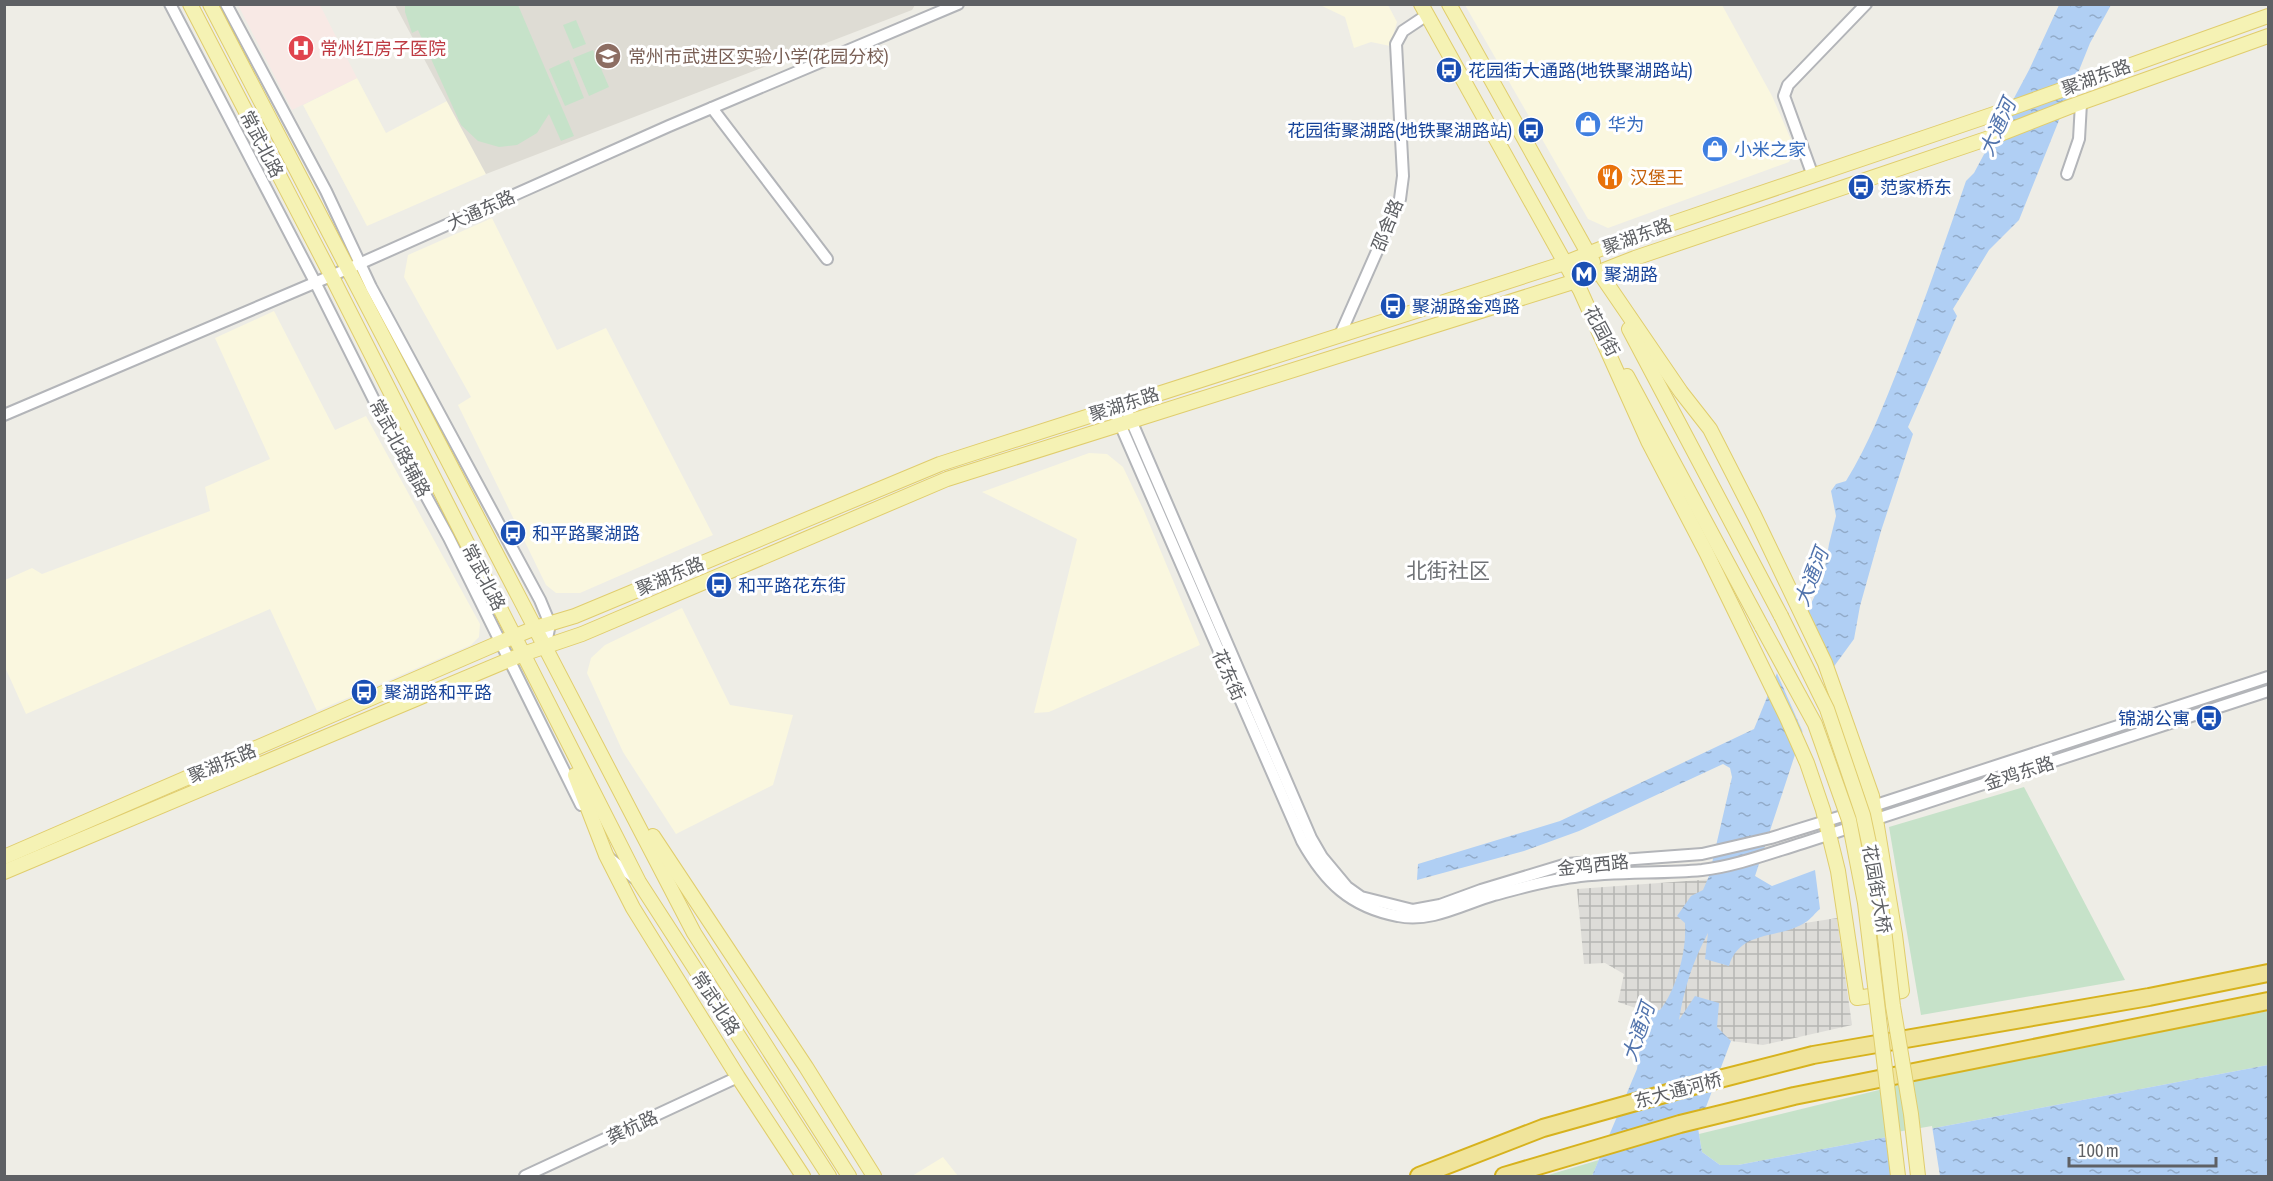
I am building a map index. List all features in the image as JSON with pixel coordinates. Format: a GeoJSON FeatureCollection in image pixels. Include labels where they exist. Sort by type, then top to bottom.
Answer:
{"type":"FeatureCollection","features":[{"type":"Feature","properties":{"kind":"highway","name":"东大通河桥"},"geometry":{"type":"LineString","coordinates":[[1419,1176],[1542,1128],[1813,1055],[2268,974]]}},
{"type":"Feature","properties":{"kind":"highway","name":"东大通河桥"},"geometry":{"type":"LineString","coordinates":[[1504,1176],[1680,1124],[1794,1096],[2268,1001]]}},
{"type":"Feature","properties":{"kind":"main road","name":"常武北路"},"geometry":{"type":"LineString","coordinates":[[190,4],[331,275],[639,882],[829,1176]]}},
{"type":"Feature","properties":{"kind":"main road","name":"常武北路"},"geometry":{"type":"LineString","coordinates":[[210,4],[353,266],[545,648],[694,933],[814,1125],[849,1176]]}},
{"type":"Feature","properties":{"kind":"main road","name":"花园街"},"geometry":{"type":"LineString","coordinates":[[1449,4],[1599,272],[1782,616]]}},
{"type":"Feature","properties":{"kind":"main road","name":"花园街"},"geometry":{"type":"LineString","coordinates":[[1424,10],[1576,281],[1762,627]]}},
{"type":"Feature","properties":{"kind":"main road","name":"聚湖东路"},"geometry":{"type":"LineString","coordinates":[[4,857],[501,642],[535,628],[575,616],[940,464],[1589,255],[1623,240],[2000,112],[2268,16]]}},
{"type":"Feature","properties":{"kind":"main road","name":"聚湖东路"},"geometry":{"type":"LineString","coordinates":[[4,872],[947,479],[1576,281],[1635,258],[1995,136],[2268,36]]}},
{"type":"Feature","properties":{"kind":"main road"},"geometry":{"type":"LineString","coordinates":[[1576,281],[1643,431],[1769,681],[1807,763],[1828,828],[1845,907],[1857,998],[1902,991],[1875,812],[1860,758],[1831,678],[1710,429],[1599,272]]}},
{"type":"Feature","properties":{"kind":"main road","name":"花园街大桥"},"geometry":{"type":"LineString","coordinates":[[1782,616],[1827,710],[1863,815],[1880,895],[1893,1006],[1911,1114],[1918,1176]]}},
{"type":"Feature","properties":{"kind":"main road","name":"花园街大桥"},"geometry":{"type":"LineString","coordinates":[[1762,627],[1815,724],[1849,820],[1865,903],[1898,1176]]}},
{"type":"Feature","properties":{"kind":"main road"},"geometry":{"type":"LineString","coordinates":[[548,703],[606,855],[633,908],[738,1077],[803,1176]]}},
{"type":"Feature","properties":{"kind":"main road"},"geometry":{"type":"LineString","coordinates":[[616,782],[806,1067],[874,1176]]}},
{"type":"Feature","properties":{"kind":"street","name":"常武北路辅路"},"geometry":{"type":"LineString","coordinates":[[170,4],[501,642],[606,855],[639,882]]}},
{"type":"Feature","properties":{"kind":"street"},"geometry":{"type":"LineString","coordinates":[[226,4],[326,191],[353,266],[530,581],[550,624],[545,648]]}},
{"type":"Feature","properties":{"kind":"street","name":"大通东路"},"geometry":{"type":"LineString","coordinates":[[4,415],[353,266],[938,8],[958,4]]}},
{"type":"Feature","properties":{"kind":"street"},"geometry":{"type":"LineString","coordinates":[[1813,176],[1784,96],[1788,85],[1866,4]]}},
{"type":"Feature","properties":{"kind":"street","name":"邵舍路"},"geometry":{"type":"LineString","coordinates":[[1340,335],[1400,199],[1402,176],[1396,44],[1403,31],[1424,10]]}},
{"type":"Feature","properties":{"kind":"street"},"geometry":{"type":"LineString","coordinates":[[2067,174],[2079,139],[2075,105]]}},
{"type":"Feature","properties":{"kind":"street"},"geometry":{"type":"LineString","coordinates":[[712,108],[827,259]]}},
{"type":"Feature","properties":{"kind":"street","name":"花东街"},"geometry":{"type":"LineString","coordinates":[[1118,406],[1302,841],[1326,879],[1342,894],[1364,907],[1382,908]]}},
{"type":"Feature","properties":{"kind":"street","name":"金鸡东路"},"geometry":{"type":"LineString","coordinates":[[1768,854],[1828,828],[2268,677]]}},
{"type":"Feature","properties":{"kind":"street","name":"金鸡东路"},"geometry":{"type":"LineString","coordinates":[[1875,812],[2268,692]]}},
{"type":"Feature","properties":{"kind":"street","name":"金鸡东路"},"geometry":{"type":"LineString","coordinates":[[1772,838],[1828,828]]}},
{"type":"Feature","properties":{"kind":"street","name":"金鸡西路"},"geometry":{"type":"LineString","coordinates":[[1382,908],[1413,910],[1440,905],[1567,864],[1702,854],[1772,838]]}},
{"type":"Feature","properties":{"kind":"street","name":"金鸡西路"},"geometry":{"type":"LineString","coordinates":[[1382,908],[1400,917],[1422,917],[1546,882],[1575,877],[1702,870],[1768,854]]}},
{"type":"Feature","properties":{"kind":"street","name":"龚杭路"},"geometry":{"type":"LineString","coordinates":[[525,1176],[738,1077]]}},
{"type":"Feature","properties":{"kind":"shaded area","name":"常州红房子医院"},"geometry":{"type":"Polygon","coordinates":[[[238,5],[320,5],[357,78],[292,110],[238,5]]]}},
{"type":"Feature","properties":{"kind":"shaded area","name":"常州市武进区实验小学(花园分校)"},"geometry":{"type":"Polygon","coordinates":[[[395,5],[915,5],[912,10],[486,174],[395,5]]]}},
{"type":"Feature","properties":{"kind":"shaded area"},"geometry":{"type":"Polygon","coordinates":[[[1320,5],[1388,5],[1397,22],[1390,46],[1371,42],[1354,48],[1345,17],[1320,5]]]}},
{"type":"Feature","properties":{"kind":"shaded area"},"geometry":{"type":"Polygon","coordinates":[[[1465,5],[1722,5],[1772,96],[1796,151],[1789,162],[1608,228],[1588,219],[1465,5]]]}},
{"type":"Feature","properties":{"kind":"shaded area"},"geometry":{"type":"Polygon","coordinates":[[[357,78],[386,133],[447,101],[486,174],[367,226],[303,105],[357,78]]]}},
{"type":"Feature","properties":{"kind":"shaded area"},"geometry":{"type":"Polygon","coordinates":[[[492,218],[557,350],[606,328],[713,535],[580,593],[556,593],[546,585],[458,405],[471,397],[404,277],[408,255],[492,218]]]}},
{"type":"Feature","properties":{"kind":"shaded area"},"geometry":{"type":"Polygon","coordinates":[[[274,311],[335,430],[366,416],[480,624],[479,637],[471,645],[317,711],[270,609],[26,714],[5,667],[5,580],[32,568],[42,574],[210,511],[205,487],[270,459],[215,338],[274,311]]]}},
{"type":"Feature","properties":{"kind":"shaded area"},"geometry":{"type":"Polygon","coordinates":[[[1089,453],[1107,454],[1123,467],[1144,511],[1200,645],[1049,712],[1034,713],[1077,539],[982,492],[1089,453]]]}},
{"type":"Feature","properties":{"kind":"shaded area"},"geometry":{"type":"Polygon","coordinates":[[[682,608],[730,705],[793,715],[773,785],[676,834],[623,752],[587,673],[591,658],[605,645],[682,608]]]}},
{"type":"Feature","properties":{"kind":"shaded area"},"geometry":{"type":"Polygon","coordinates":[[[1755,876],[1805,923],[1837,918],[1852,1025],[1763,1045],[1731,1041],[1618,1002],[1624,974],[1605,963],[1584,964],[1577,889],[1755,876]]]}},
{"type":"Feature","properties":{"kind":"shaded area"},"geometry":{"type":"Polygon","coordinates":[[[943,1157],[958,1176],[912,1176],[943,1157]]]}},
{"type":"Feature","properties":{"kind":"green space"},"geometry":{"type":"Polygon","coordinates":[[[405,5],[518,5],[574,136],[561,141],[549,114],[537,133],[517,145],[499,147],[478,141],[461,125],[418,30],[412,33],[405,5]]]}},
{"type":"Feature","properties":{"kind":"green space"},"geometry":{"type":"Polygon","coordinates":[[[576,20],[586,44],[573,49],[563,25],[576,20]]]}},
{"type":"Feature","properties":{"kind":"green space"},"geometry":{"type":"Polygon","coordinates":[[[593,50],[609,87],[589,96],[573,58],[593,50]]]}},
{"type":"Feature","properties":{"kind":"green space"},"geometry":{"type":"Polygon","coordinates":[[[569,60],[584,98],[565,106],[549,69],[569,60]]]}},
{"type":"Feature","properties":{"kind":"green space"},"geometry":{"type":"Polygon","coordinates":[[[2024,787],[2125,980],[1921,1015],[1889,827],[2024,787]]]}},
{"type":"Feature","properties":{"kind":"green space"},"geometry":{"type":"Polygon","coordinates":[[[2268,1011],[2268,1065],[1738,1165],[1720,1165],[1702,1152],[1699,1134],[1932,1077],[2268,1011]]]}},
{"type":"Feature","properties":{"kind":"green space"},"geometry":{"type":"Polygon","coordinates":[[[1599,1160],[1592,1176],[1545,1176],[1599,1160]]]}},
{"type":"Feature","properties":{"kind":"water"},"geometry":{"type":"Polygon","coordinates":[[[2059,5],[2111,5],[2090,43],[2019,220],[1989,250],[1953,309],[1957,316],[1908,427],[1913,434],[1881,531],[1860,606],[1854,639],[1816,691],[1755,876],[1772,886],[1815,870],[1820,909],[1808,921],[1795,928],[1762,937],[1742,946],[1734,954],[1729,966],[1705,959],[1708,933],[1690,975],[1679,1020],[1695,996],[1719,1003],[1717,1027],[1731,1041],[1698,1128],[1702,1152],[1720,1165],[1738,1165],[2268,1065],[2268,1176],[1592,1176],[1637,1069],[1645,1012],[1660,1010],[1676,980],[1685,933],[1685,923],[1677,916],[1691,896],[1703,890],[1709,876],[1732,777],[1730,768],[1723,764],[1579,831],[1524,851],[1417,880],[1418,864],[1560,821],[1754,729],[1777,673],[1823,579],[1836,516],[1831,491],[1836,484],[1846,481],[1869,438],[1909,341],[1966,181],[1974,173],[2029,70],[2059,5]]]}},
{"type":"Feature","properties":{"kind":"pier"},"geometry":{"type":"Polygon","coordinates":[[[1803,614],[1831,677],[1819,692],[1805,737],[1775,669],[1803,614]]]}},
{"type":"Feature","properties":{"kind":"pier"},"geometry":{"type":"Polygon","coordinates":[[[1932,1126],[1940,1176],[1891,1176],[1885,1134],[1932,1126]]]}},
{"type":"Feature","properties":{"kind":"place","name":"常州红房子医院"},"geometry":{"type":"Point","coordinates":[301,48]}},
{"type":"Feature","properties":{"kind":"place","name":"常州市武进区实验小学(花园分校)"},"geometry":{"type":"Point","coordinates":[608,56]}},
{"type":"Feature","properties":{"kind":"place","name":"花园街大通路(地铁聚湖路站)"},"geometry":{"type":"Point","coordinates":[1449,70]}},
{"type":"Feature","properties":{"kind":"place","name":"华为"},"geometry":{"type":"Point","coordinates":[1588,124]}},
{"type":"Feature","properties":{"kind":"place","name":"花园街聚湖路(地铁聚湖路站)"},"geometry":{"type":"Point","coordinates":[1531,130]}},
{"type":"Feature","properties":{"kind":"place","name":"小米之家"},"geometry":{"type":"Point","coordinates":[1715,149]}},
{"type":"Feature","properties":{"kind":"place","name":"汉堡王"},"geometry":{"type":"Point","coordinates":[1610,177]}},
{"type":"Feature","properties":{"kind":"place","name":"范家桥东"},"geometry":{"type":"Point","coordinates":[1861,187]}},
{"type":"Feature","properties":{"kind":"place","name":"聚湖路"},"geometry":{"type":"Point","coordinates":[1584,274]}},
{"type":"Feature","properties":{"kind":"place","name":"聚湖路金鸡路"},"geometry":{"type":"Point","coordinates":[1393,306]}},
{"type":"Feature","properties":{"kind":"place","name":"和平路聚湖路"},"geometry":{"type":"Point","coordinates":[513,533]}},
{"type":"Feature","properties":{"kind":"place","name":"和平路花东街"},"geometry":{"type":"Point","coordinates":[719,585]}},
{"type":"Feature","properties":{"kind":"place","name":"聚湖路和平路"},"geometry":{"type":"Point","coordinates":[364,692]}},
{"type":"Feature","properties":{"kind":"place","name":"锦湖公寓"},"geometry":{"type":"Point","coordinates":[2209,718]}},
{"type":"Feature","properties":{"kind":"district","name":"北街社区"},"geometry":{"type":"Point","coordinates":[1448,570]}},
{"type":"Feature","properties":{"kind":"water label","name":"大通河"},"geometry":{"type":"Point","coordinates":[1997,127]}},
{"type":"Feature","properties":{"kind":"water label","name":"大通河"},"geometry":{"type":"Point","coordinates":[1811,577]}},
{"type":"Feature","properties":{"kind":"water label","name":"大通河"},"geometry":{"type":"Point","coordinates":[1638,1032]}}]}
